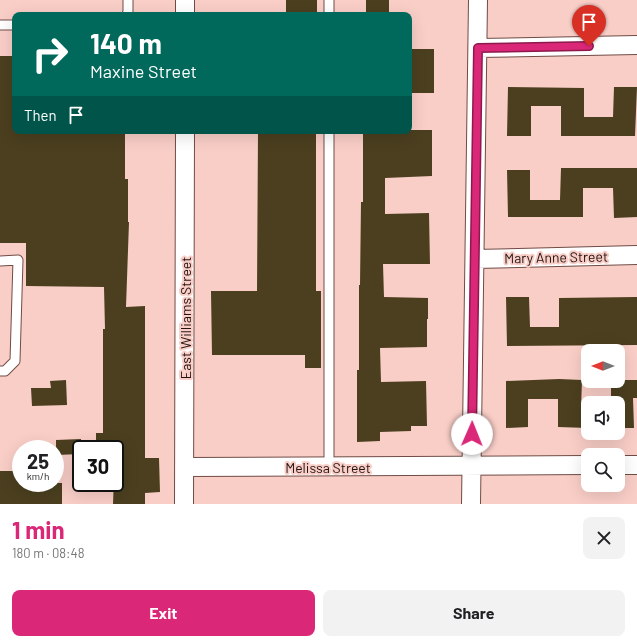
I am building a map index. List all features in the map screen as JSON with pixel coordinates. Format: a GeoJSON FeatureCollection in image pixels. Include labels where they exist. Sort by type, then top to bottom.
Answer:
{"type":"FeatureCollection","features":[{"type":"Feature","properties":{"kind":"street"},"geometry":{"type":"LineString","coordinates":[[185,0],[185,12]]}},
{"type":"Feature","properties":{"kind":"street"},"geometry":{"type":"LineString","coordinates":[[471,504],[478,0]]}},
{"type":"Feature","properties":{"kind":"street"},"geometry":{"type":"LineString","coordinates":[[478,48],[637,46]]}},
{"type":"Feature","properties":{"kind":"street","name":"East Williams Street"},"geometry":{"type":"LineString","coordinates":[[184,504],[185,134]]}},
{"type":"Feature","properties":{"kind":"street","name":"Mary Anne Street"},"geometry":{"type":"LineString","coordinates":[[475,259],[637,255]]}},
{"type":"Feature","properties":{"kind":"street","name":"Melissa Street"},"geometry":{"type":"LineString","coordinates":[[184,467],[581,465]]}},
{"type":"Feature","properties":{"kind":"street"},"geometry":{"type":"LineString","coordinates":[[625,465],[637,465]]}},
{"type":"Feature","properties":{"kind":"lane"},"geometry":{"type":"LineString","coordinates":[[128,0],[128,12]]}},
{"type":"Feature","properties":{"kind":"lane"},"geometry":{"type":"LineString","coordinates":[[329,0],[329,12]]}},
{"type":"Feature","properties":{"kind":"lane"},"geometry":{"type":"LineString","coordinates":[[0,25],[12,25]]}},
{"type":"Feature","properties":{"kind":"lane"},"geometry":{"type":"LineString","coordinates":[[329,134],[329,467]]}},
{"type":"Feature","properties":{"kind":"lane"},"geometry":{"type":"LineString","coordinates":[[0,260],[18,260],[15,361],[5,371],[0,371]]}},
{"type":"Feature","properties":{"kind":"building"},"geometry":{"type":"Polygon","coordinates":[[[286,0],[317,0],[317,12],[286,12],[286,0]]]}},
{"type":"Feature","properties":{"kind":"building"},"geometry":{"type":"Polygon","coordinates":[[[366,0],[389,0],[389,12],[366,12],[366,0]]]}},
{"type":"Feature","properties":{"kind":"building"},"geometry":{"type":"Polygon","coordinates":[[[412,49],[434,49],[434,93],[412,93],[412,49]]]}},
{"type":"Feature","properties":{"kind":"building"},"geometry":{"type":"Polygon","coordinates":[[[0,56],[12,56],[12,134],[125,134],[125,179],[128,179],[129,222],[126,307],[145,306],[145,458],[159,458],[160,492],[145,493],[145,504],[113,504],[113,492],[124,492],[124,440],[96,440],[96,433],[103,433],[103,329],[105,329],[104,287],[26,286],[26,243],[0,243],[0,56]]]}},
{"type":"Feature","properties":{"kind":"building"},"geometry":{"type":"Polygon","coordinates":[[[508,87],[584,88],[584,117],[613,117],[614,87],[637,87],[635,136],[561,136],[561,106],[531,106],[531,136],[507,136],[508,87]]]}},
{"type":"Feature","properties":{"kind":"building"},"geometry":{"type":"Polygon","coordinates":[[[412,130],[432,130],[432,176],[385,178],[385,214],[429,213],[430,264],[383,264],[384,297],[428,298],[427,347],[380,348],[381,382],[426,381],[427,426],[411,426],[411,431],[380,432],[380,441],[357,442],[361,202],[363,202],[363,134],[412,134],[412,130]]]}},
{"type":"Feature","properties":{"kind":"building"},"geometry":{"type":"Polygon","coordinates":[[[258,134],[316,134],[316,291],[321,291],[321,368],[305,368],[305,355],[212,355],[211,291],[257,291],[258,134]]]}},
{"type":"Feature","properties":{"kind":"building"},"geometry":{"type":"Polygon","coordinates":[[[561,168],[637,168],[637,217],[614,218],[613,188],[583,188],[583,217],[508,217],[507,170],[530,170],[530,200],[560,200],[561,168]]]}},
{"type":"Feature","properties":{"kind":"building"},"geometry":{"type":"Polygon","coordinates":[[[506,297],[529,297],[530,327],[559,327],[559,298],[637,297],[637,345],[581,344],[581,345],[507,346],[506,297]]]}},
{"type":"Feature","properties":{"kind":"building"},"geometry":{"type":"Polygon","coordinates":[[[559,379],[581,380],[581,428],[558,427],[558,399],[528,399],[528,427],[506,428],[506,381],[559,379]]]}},
{"type":"Feature","properties":{"kind":"building"},"geometry":{"type":"Polygon","coordinates":[[[66,380],[67,405],[32,406],[31,388],[51,388],[50,381],[66,380]]]}},
{"type":"Feature","properties":{"kind":"building"},"geometry":{"type":"Polygon","coordinates":[[[625,380],[637,380],[637,398],[633,398],[634,428],[625,428],[625,396],[611,396],[611,388],[625,388],[625,380]]]}},
{"type":"Feature","properties":{"kind":"building"},"geometry":{"type":"Polygon","coordinates":[[[81,439],[72,440],[72,454],[64,455],[64,440],[56,440],[81,439]]]}},
{"type":"Feature","properties":{"kind":"building"},"geometry":{"type":"Polygon","coordinates":[[[0,471],[12,471],[12,492],[62,492],[62,504],[0,504],[0,471]]]}},
{"type":"Feature","properties":{"kind":"route"},"geometry":{"type":"LineString","coordinates":[[472,434],[478,48],[589,46]]}}]}
